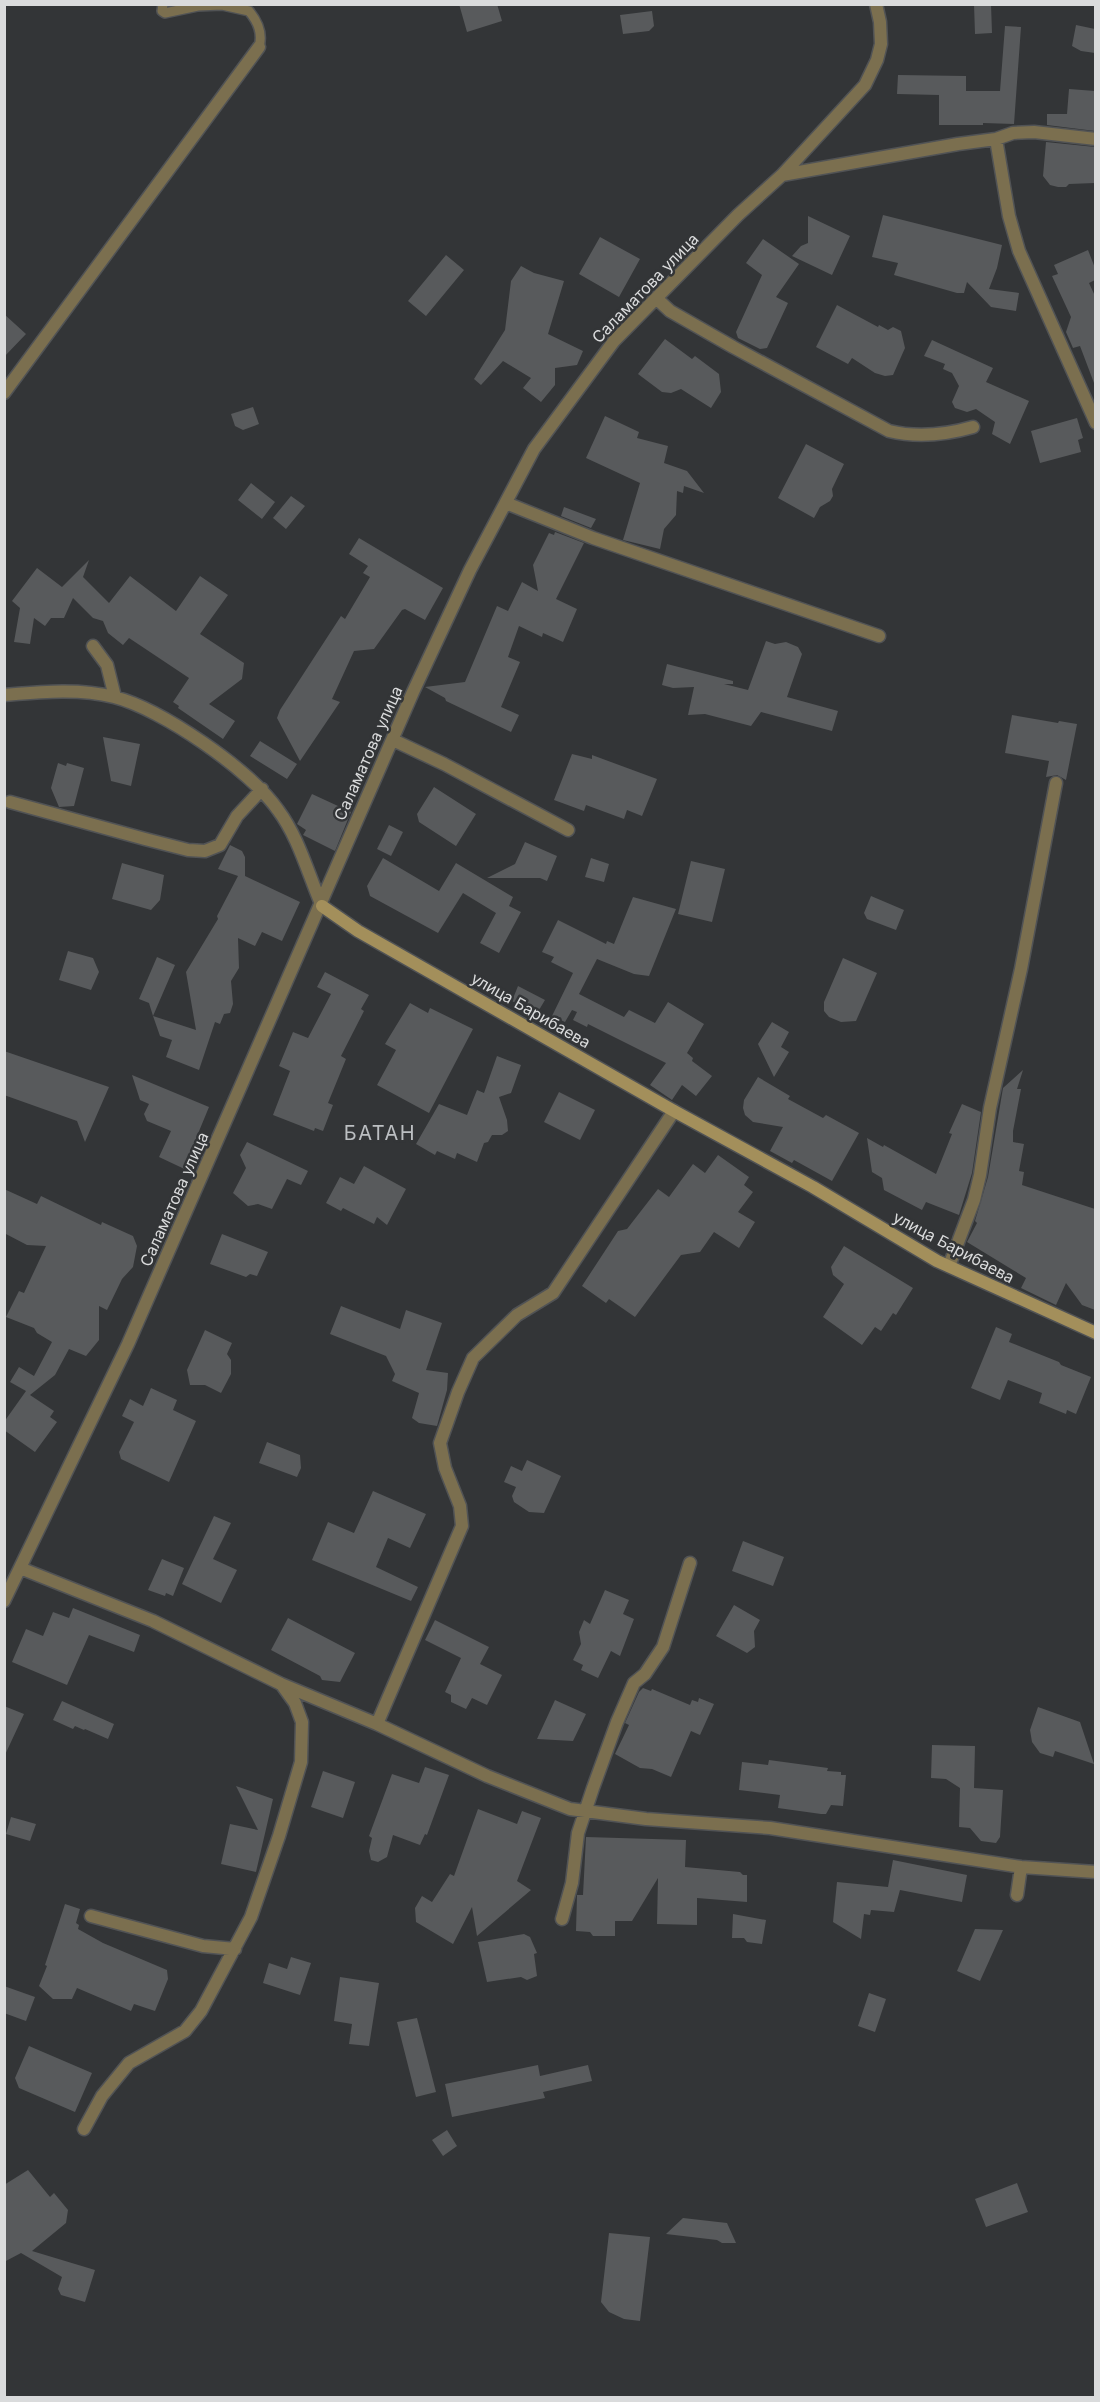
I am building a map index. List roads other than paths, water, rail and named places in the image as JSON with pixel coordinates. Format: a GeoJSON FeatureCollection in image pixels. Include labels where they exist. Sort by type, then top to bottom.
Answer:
{"type":"FeatureCollection","features":[{"type":"Feature","properties":{"kind":"street","name":"Саламатова улица"},"geometry":{"type":"LineString","coordinates":[[4,1601],[128,1344],[322,906],[347,842],[470,570],[534,450],[614,341],[738,215],[782,174],[865,85],[877,60],[880,44],[880,22],[876,4]]}},
{"type":"Feature","properties":{"kind":"street"},"geometry":{"type":"LineString","coordinates":[[4,393],[259,47]]}},
{"type":"Feature","properties":{"kind":"street"},"geometry":{"type":"LineString","coordinates":[[782,174],[958,144],[996,140],[1013,133],[1034,132],[1095,139]]}},
{"type":"Feature","properties":{"kind":"street"},"geometry":{"type":"LineString","coordinates":[[996,140],[1009,216],[1019,251],[1095,423]]}},
{"type":"Feature","properties":{"kind":"street"},"geometry":{"type":"LineString","coordinates":[[656,298],[670,311],[733,347],[889,431],[903,434],[942,435],[973,427]]}},
{"type":"Feature","properties":{"kind":"street"},"geometry":{"type":"LineString","coordinates":[[506,503],[593,538],[879,636]]}},
{"type":"Feature","properties":{"kind":"street"},"geometry":{"type":"LineString","coordinates":[[93,646],[107,665],[115,697]]}},
{"type":"Feature","properties":{"kind":"street"},"geometry":{"type":"LineString","coordinates":[[4,695],[44,692],[90,693],[115,697],[159,715],[198,740],[262,789],[292,832],[322,906]]}},
{"type":"Feature","properties":{"kind":"street"},"geometry":{"type":"LineString","coordinates":[[393,740],[444,764],[568,830]]}},
{"type":"Feature","properties":{"kind":"street"},"geometry":{"type":"LineString","coordinates":[[949,1266],[968,1218],[980,1175],[990,1108],[1021,969],[1056,783]]}},
{"type":"Feature","properties":{"kind":"street"},"geometry":{"type":"LineString","coordinates":[[10,802],[188,850],[204,851],[220,845],[237,816],[262,789]]}},
{"type":"Feature","properties":{"kind":"street","name":"улица Барибаева"},"geometry":{"type":"LineString","coordinates":[[322,906],[358,931],[949,1266],[1095,1333]]}},
{"type":"Feature","properties":{"kind":"street"},"geometry":{"type":"LineString","coordinates":[[376,1724],[462,1526],[460,1506],[445,1468],[440,1443],[473,1358],[517,1315],[553,1293],[674,1112]]}},
{"type":"Feature","properties":{"kind":"street"},"geometry":{"type":"LineString","coordinates":[[562,1919],[572,1883],[578,1833],[634,1683],[645,1674],[663,1647],[690,1563]]}},
{"type":"Feature","properties":{"kind":"street"},"geometry":{"type":"LineString","coordinates":[[20,1568],[153,1622],[281,1684],[376,1724],[487,1776],[570,1809],[646,1819],[770,1828],[1021,1867],[1095,1872]]}},
{"type":"Feature","properties":{"kind":"street"},"geometry":{"type":"LineString","coordinates":[[84,2130],[102,2096],[129,2063],[185,2031],[201,2011],[251,1917],[301,1762],[302,1722],[295,1703],[281,1684]]}},
{"type":"Feature","properties":{"kind":"street"},"geometry":{"type":"LineString","coordinates":[[1017,1895],[1021,1867]]}},
{"type":"Feature","properties":{"kind":"street"},"geometry":{"type":"LineString","coordinates":[[91,1916],[203,1946],[235,1949]]}},
{"type":"Feature","properties":{"kind":"lane"},"geometry":{"type":"LineString","coordinates":[[163,4],[162,11],[165,13],[198,6],[222,5],[249,11],[259,28],[261,38],[259,47]]}},
{"type":"Feature","properties":{"kind":"district","name":"БАТАН"},"geometry":{"type":"Point","coordinates":[380,1133]}}]}
